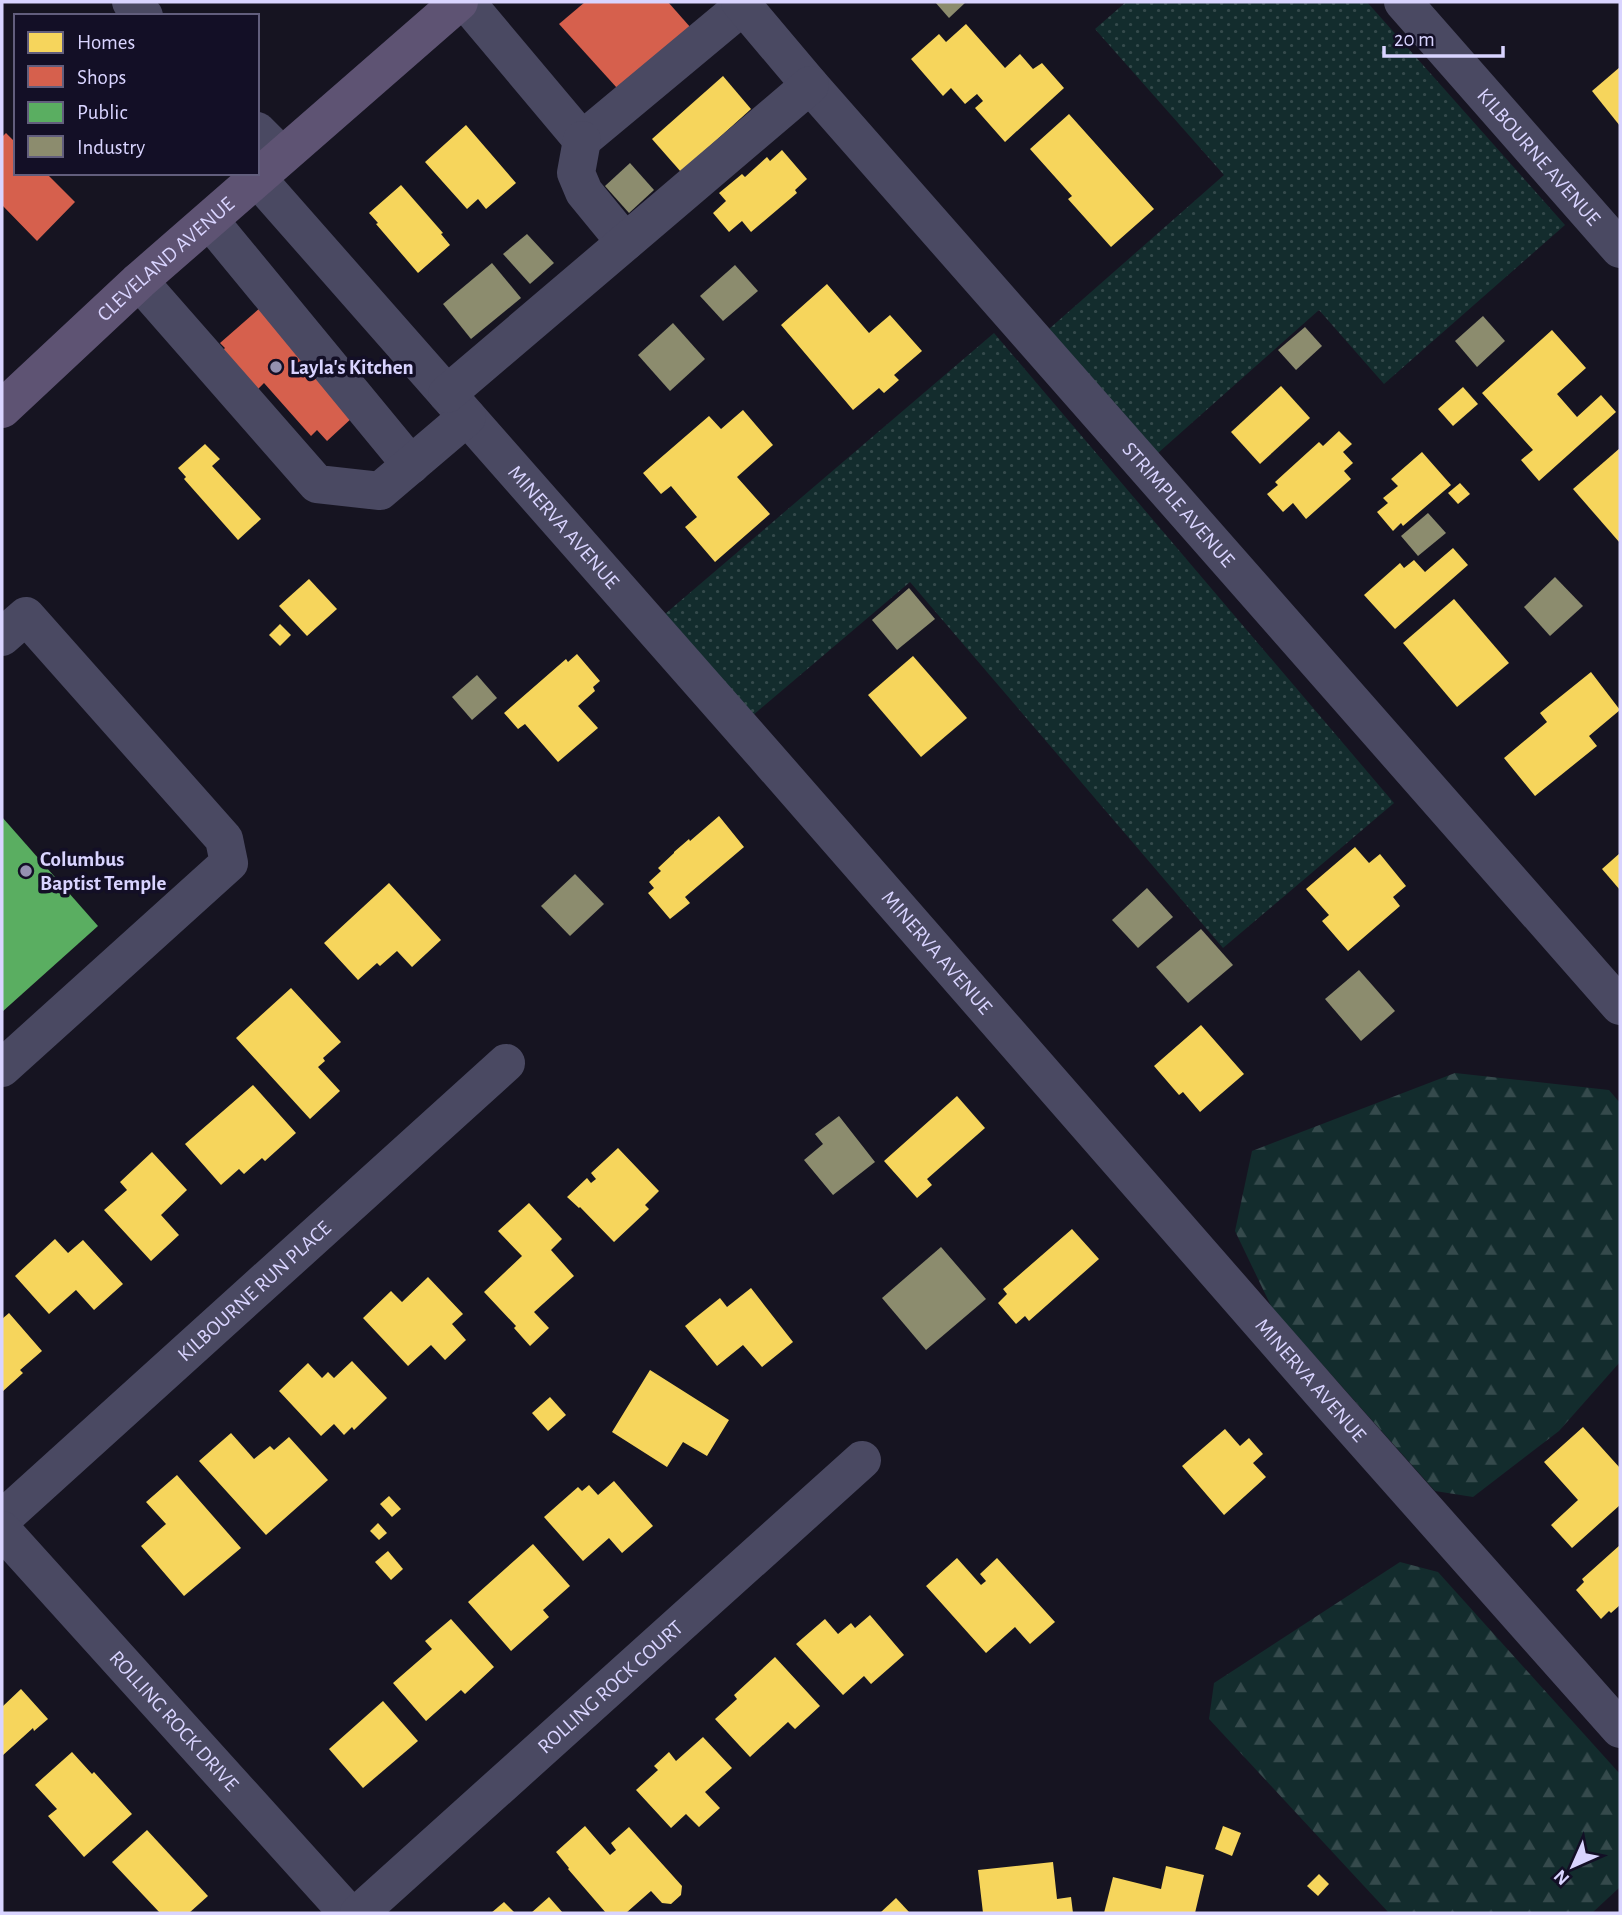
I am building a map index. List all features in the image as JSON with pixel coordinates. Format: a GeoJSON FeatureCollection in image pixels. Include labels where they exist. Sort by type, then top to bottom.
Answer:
{"type":"FeatureCollection","features":[{"type":"Feature","properties":{"kind":"main road","name":"CLEVELAND AVENUE"},"geometry":{"type":"LineString","coordinates":[[265,155],[459,2]]}},
{"type":"Feature","properties":{"kind":"main road","name":"CLEVELAND AVENUE"},"geometry":{"type":"LineString","coordinates":[[2,409],[139,281],[210,221],[248,175]]}},
{"type":"Feature","properties":{"kind":"street"},"geometry":{"type":"LineString","coordinates":[[466,2],[582,140]]}},
{"type":"Feature","properties":{"kind":"street","name":"KILBOURNE AVENUE"},"geometry":{"type":"LineString","coordinates":[[1403,2],[1620,249]]}},
{"type":"Feature","properties":{"kind":"street"},"geometry":{"type":"LineString","coordinates":[[625,242],[584,192],[576,173],[582,140],[741,4]]}},
{"type":"Feature","properties":{"kind":"street","name":"STRIMPLE AVENUE"},"geometry":{"type":"LineString","coordinates":[[741,4],[1620,1006]]}},
{"type":"Feature","properties":{"kind":"street"},"geometry":{"type":"LineString","coordinates":[[139,281],[317,484],[380,491],[411,465],[457,405],[625,242],[810,85]]}},
{"type":"Feature","properties":{"kind":"street","name":"MINERVA AVENUE"},"geometry":{"type":"LineString","coordinates":[[265,155],[457,405],[1620,1729]]}},
{"type":"Feature","properties":{"kind":"street"},"geometry":{"type":"LineString","coordinates":[[210,221],[411,465]]}},
{"type":"Feature","properties":{"kind":"street"},"geometry":{"type":"LineString","coordinates":[[2,637],[26,616],[224,839],[229,863],[2,1068]]}},
{"type":"Feature","properties":{"kind":"street","name":"KILBOURNE RUN PLACE"},"geometry":{"type":"LineString","coordinates":[[2,1519],[506,1063]]}},
{"type":"Feature","properties":{"kind":"street","name":"ROLLING ROCK COURT"},"geometry":{"type":"LineString","coordinates":[[359,1913],[862,1460]]}},
{"type":"Feature","properties":{"kind":"street","name":"ROLLING ROCK DRIVE"},"geometry":{"type":"LineString","coordinates":[[2,1530],[348,1913]]}},
{"type":"Feature","properties":{"kind":"green space"},"geometry":{"type":"Polygon","coordinates":[[[1126,2],[1367,2],[1565,225],[1384,384],[1319,310],[1158,453],[1049,329],[1224,175],[1095,29],[1126,2]]]}},
{"type":"Feature","properties":{"kind":"green space"},"geometry":{"type":"Polygon","coordinates":[[[994,333],[1394,803],[1223,948],[910,582],[752,716],[665,614],[994,333]]]}},
{"type":"Feature","properties":{"kind":"green space"},"geometry":{"type":"Polygon","coordinates":[[[1455,1073],[1609,1090],[1620,1103],[1620,1362],[1559,1431],[1473,1497],[1435,1491],[1272,1308],[1235,1231],[1252,1151],[1455,1073]]]}},
{"type":"Feature","properties":{"kind":"green space"},"geometry":{"type":"Polygon","coordinates":[[[1400,1562],[1438,1572],[1620,1774],[1620,1887],[1592,1913],[1389,1913],[1209,1719],[1214,1683],[1400,1562]]]}},
{"type":"Feature","properties":{"kind":"building: Homes"},"geometry":{"type":"Polygon","coordinates":[[[966,24],[1005,68],[1020,54],[1033,69],[1042,63],[1064,88],[1005,142],[975,108],[983,101],[977,94],[965,104],[951,88],[943,96],[911,59],[939,34],[946,42],[966,24]]]}},
{"type":"Feature","properties":{"kind":"building: Homes"},"geometry":{"type":"Polygon","coordinates":[[[1620,67],[1620,126],[1592,91],[1620,67]]]}},
{"type":"Feature","properties":{"kind":"building: Homes"},"geometry":{"type":"Polygon","coordinates":[[[723,76],[751,109],[681,172],[652,139],[723,76]]]}},
{"type":"Feature","properties":{"kind":"building: Homes"},"geometry":{"type":"Polygon","coordinates":[[[1069,114],[1154,209],[1111,247],[1068,199],[1072,196],[1030,149],[1069,114]]]}},
{"type":"Feature","properties":{"kind":"building: Homes"},"geometry":{"type":"Polygon","coordinates":[[[466,125],[516,183],[486,209],[478,199],[467,209],[425,162],[466,125]]]}},
{"type":"Feature","properties":{"kind":"building: Homes"},"geometry":{"type":"Polygon","coordinates":[[[782,150],[807,179],[795,190],[797,193],[751,232],[742,221],[729,232],[713,213],[726,201],[719,193],[742,174],[745,177],[767,157],[770,161],[782,150]]]}},
{"type":"Feature","properties":{"kind":"building: Homes"},"geometry":{"type":"Polygon","coordinates":[[[401,185],[443,233],[441,234],[450,245],[418,273],[369,213],[401,185]]]}},
{"type":"Feature","properties":{"kind":"building: Homes"},"geometry":{"type":"Polygon","coordinates":[[[827,284],[869,333],[890,315],[922,351],[894,375],[899,380],[884,393],[879,388],[853,410],[781,325],[827,284]]]}},
{"type":"Feature","properties":{"kind":"building: Homes"},"geometry":{"type":"Polygon","coordinates":[[[1552,330],[1586,368],[1557,394],[1577,417],[1601,395],[1616,412],[1539,481],[1521,460],[1533,450],[1482,393],[1552,330]]]}},
{"type":"Feature","properties":{"kind":"building: Homes"},"geometry":{"type":"Polygon","coordinates":[[[1281,386],[1310,418],[1260,464],[1231,432],[1281,386]]]}},
{"type":"Feature","properties":{"kind":"building: Homes"},"geometry":{"type":"Polygon","coordinates":[[[1463,387],[1478,404],[1453,426],[1438,409],[1463,387]]]}},
{"type":"Feature","properties":{"kind":"building: Homes"},"geometry":{"type":"Polygon","coordinates":[[[743,410],[773,445],[737,477],[770,514],[715,562],[685,527],[697,517],[671,486],[661,494],[643,473],[709,416],[721,429],[743,410]]]}},
{"type":"Feature","properties":{"kind":"building: Homes"},"geometry":{"type":"Polygon","coordinates":[[[1339,431],[1352,444],[1343,452],[1353,463],[1344,471],[1351,479],[1306,519],[1293,503],[1283,512],[1267,494],[1278,485],[1275,482],[1319,442],[1323,446],[1339,431]]]}},
{"type":"Feature","properties":{"kind":"building: Homes"},"geometry":{"type":"Polygon","coordinates":[[[205,444],[220,459],[212,466],[261,519],[238,540],[184,479],[186,477],[178,468],[205,444]]]}},
{"type":"Feature","properties":{"kind":"building: Homes"},"geometry":{"type":"Polygon","coordinates":[[[1620,448],[1620,543],[1573,489],[1620,448]]]}},
{"type":"Feature","properties":{"kind":"building: Homes"},"geometry":{"type":"Polygon","coordinates":[[[1422,452],[1451,485],[1403,526],[1401,523],[1393,531],[1377,512],[1388,503],[1383,498],[1398,486],[1391,479],[1422,452]]]}},
{"type":"Feature","properties":{"kind":"building: Homes"},"geometry":{"type":"Polygon","coordinates":[[[1460,483],[1470,494],[1458,504],[1448,493],[1460,483]]]}},
{"type":"Feature","properties":{"kind":"building: Homes"},"geometry":{"type":"Polygon","coordinates":[[[1453,548],[1468,565],[1395,629],[1364,595],[1400,563],[1404,568],[1414,560],[1425,572],[1453,548]]]}},
{"type":"Feature","properties":{"kind":"building: Homes"},"geometry":{"type":"Polygon","coordinates":[[[309,579],[337,609],[307,636],[279,606],[309,579]]]}},
{"type":"Feature","properties":{"kind":"building: Homes"},"geometry":{"type":"Polygon","coordinates":[[[1454,599],[1509,663],[1457,707],[1403,643],[1454,599]]]}},
{"type":"Feature","properties":{"kind":"building: Homes"},"geometry":{"type":"Polygon","coordinates":[[[280,624],[291,635],[280,646],[269,635],[280,624]]]}},
{"type":"Feature","properties":{"kind":"building: Homes"},"geometry":{"type":"Polygon","coordinates":[[[577,654],[600,681],[593,687],[595,691],[578,706],[598,728],[558,762],[525,724],[518,729],[504,713],[566,659],[568,662],[577,654]]]}},
{"type":"Feature","properties":{"kind":"building: Homes"},"geometry":{"type":"Polygon","coordinates":[[[913,656],[967,718],[921,757],[868,695],[913,656]]]}},
{"type":"Feature","properties":{"kind":"building: Homes"},"geometry":{"type":"Polygon","coordinates":[[[1591,672],[1620,710],[1589,736],[1597,746],[1535,796],[1504,758],[1547,722],[1540,713],[1591,672]]]}},
{"type":"Feature","properties":{"kind":"building: Homes"},"geometry":{"type":"Polygon","coordinates":[[[719,816],[744,847],[685,897],[690,903],[670,919],[648,893],[654,888],[649,882],[661,871],[658,868],[674,852],[719,816]]]}},
{"type":"Feature","properties":{"kind":"building: Homes"},"geometry":{"type":"Polygon","coordinates":[[[1355,847],[1369,863],[1380,854],[1406,886],[1393,897],[1400,906],[1348,951],[1322,921],[1329,915],[1306,889],[1355,847]]]}},
{"type":"Feature","properties":{"kind":"building: Homes"},"geometry":{"type":"Polygon","coordinates":[[[1620,853],[1620,890],[1602,869],[1620,853]]]}},
{"type":"Feature","properties":{"kind":"building: Homes"},"geometry":{"type":"Polygon","coordinates":[[[389,883],[441,940],[412,967],[397,951],[380,966],[377,963],[358,980],[324,943],[389,883]]]}},
{"type":"Feature","properties":{"kind":"building: Homes"},"geometry":{"type":"Polygon","coordinates":[[[291,988],[341,1042],[323,1058],[325,1061],[318,1067],[340,1091],[310,1119],[236,1038],[291,988]]]}},
{"type":"Feature","properties":{"kind":"building: Homes"},"geometry":{"type":"Polygon","coordinates":[[[1201,1025],[1244,1074],[1200,1112],[1183,1092],[1179,1095],[1154,1066],[1201,1025]]]}},
{"type":"Feature","properties":{"kind":"building: Homes"},"geometry":{"type":"Polygon","coordinates":[[[253,1085],[296,1133],[265,1161],[262,1158],[244,1174],[239,1169],[221,1185],[185,1144],[253,1085]]]}},
{"type":"Feature","properties":{"kind":"building: Homes"},"geometry":{"type":"Polygon","coordinates":[[[957,1096],[985,1128],[927,1179],[932,1185],[917,1198],[884,1161],[957,1096]]]}},
{"type":"Feature","properties":{"kind":"building: Homes"},"geometry":{"type":"Polygon","coordinates":[[[618,1148],[659,1191],[645,1205],[649,1209],[614,1242],[567,1197],[587,1178],[591,1183],[596,1179],[591,1173],[618,1148]]]}},
{"type":"Feature","properties":{"kind":"building: Homes"},"geometry":{"type":"Polygon","coordinates":[[[152,1152],[187,1190],[161,1215],[179,1235],[151,1261],[104,1210],[127,1190],[120,1182],[152,1152]]]}},
{"type":"Feature","properties":{"kind":"building: Homes"},"geometry":{"type":"Polygon","coordinates":[[[529,1203],[562,1239],[551,1250],[574,1276],[534,1312],[549,1328],[530,1346],[514,1328],[516,1326],[484,1292],[522,1256],[498,1231],[529,1203]]]}},
{"type":"Feature","properties":{"kind":"building: Homes"},"geometry":{"type":"Polygon","coordinates":[[[1072,1229],[1099,1259],[1029,1321],[1025,1316],[1016,1324],[998,1303],[1007,1294],[1003,1289],[1072,1229]]]}},
{"type":"Feature","properties":{"kind":"building: Homes"},"geometry":{"type":"Polygon","coordinates":[[[55,1239],[68,1253],[83,1240],[123,1284],[94,1310],[76,1290],[49,1314],[15,1276],[55,1239]]]}},
{"type":"Feature","properties":{"kind":"building: Homes"},"geometry":{"type":"Polygon","coordinates":[[[428,1277],[463,1314],[452,1324],[466,1340],[445,1360],[431,1345],[408,1366],[363,1318],[391,1291],[402,1302],[428,1277]]]}},
{"type":"Feature","properties":{"kind":"building: Homes"},"geometry":{"type":"Polygon","coordinates":[[[751,1288],[793,1342],[762,1367],[743,1345],[717,1366],[685,1326],[720,1298],[727,1307],[751,1288]]]}},
{"type":"Feature","properties":{"kind":"building: Homes"},"geometry":{"type":"Polygon","coordinates":[[[9,1313],[42,1351],[20,1370],[23,1373],[2,1392],[2,1319],[9,1313]]]}},
{"type":"Feature","properties":{"kind":"building: Homes"},"geometry":{"type":"Polygon","coordinates":[[[352,1361],[387,1398],[354,1430],[352,1427],[344,1435],[334,1424],[321,1436],[279,1391],[308,1363],[322,1378],[328,1372],[334,1378],[352,1361]]]}},
{"type":"Feature","properties":{"kind":"building: Homes"},"geometry":{"type":"Polygon","coordinates":[[[650,1370],[729,1420],[707,1456],[683,1442],[667,1467],[612,1432],[650,1370]]]}},
{"type":"Feature","properties":{"kind":"building: Homes"},"geometry":{"type":"Polygon","coordinates":[[[550,1397],[566,1415],[548,1431],[532,1413],[550,1397]]]}},
{"type":"Feature","properties":{"kind":"building: Homes"},"geometry":{"type":"Polygon","coordinates":[[[1583,1427],[1620,1468],[1620,1505],[1572,1548],[1551,1525],[1578,1500],[1544,1462],[1583,1427]]]}},
{"type":"Feature","properties":{"kind":"building: Homes"},"geometry":{"type":"Polygon","coordinates":[[[1225,1429],[1240,1446],[1249,1438],[1263,1454],[1253,1463],[1266,1477],[1224,1515],[1182,1466],[1225,1429]]]}},
{"type":"Feature","properties":{"kind":"building: Homes"},"geometry":{"type":"Polygon","coordinates":[[[231,1433],[254,1459],[270,1446],[274,1450],[289,1437],[328,1480],[266,1535],[199,1461],[231,1433]]]}},
{"type":"Feature","properties":{"kind":"building: Homes"},"geometry":{"type":"Polygon","coordinates":[[[177,1475],[241,1548],[184,1596],[141,1546],[166,1524],[146,1502],[177,1475]]]}},
{"type":"Feature","properties":{"kind":"building: Homes"},"geometry":{"type":"Polygon","coordinates":[[[614,1481],[653,1526],[622,1553],[609,1538],[583,1561],[544,1517],[578,1487],[582,1491],[589,1485],[598,1495],[614,1481]]]}},
{"type":"Feature","properties":{"kind":"building: Homes"},"geometry":{"type":"Polygon","coordinates":[[[389,1496],[401,1509],[392,1517],[380,1504],[389,1496]]]}},
{"type":"Feature","properties":{"kind":"building: Homes"},"geometry":{"type":"Polygon","coordinates":[[[378,1523],[387,1533],[379,1540],[370,1531],[378,1523]]]}},
{"type":"Feature","properties":{"kind":"building: Homes"},"geometry":{"type":"Polygon","coordinates":[[[533,1544],[570,1586],[543,1610],[549,1617],[511,1651],[468,1602],[533,1544]]]}},
{"type":"Feature","properties":{"kind":"building: Homes"},"geometry":{"type":"Polygon","coordinates":[[[1620,1545],[1620,1605],[1601,1619],[1576,1590],[1584,1582],[1582,1579],[1620,1545]]]}},
{"type":"Feature","properties":{"kind":"building: Homes"},"geometry":{"type":"Polygon","coordinates":[[[388,1551],[403,1569],[391,1580],[375,1562],[388,1551]]]}},
{"type":"Feature","properties":{"kind":"building: Homes"},"geometry":{"type":"Polygon","coordinates":[[[957,1558],[981,1585],[986,1581],[980,1574],[997,1558],[1055,1622],[1030,1644],[1015,1627],[986,1653],[926,1586],[957,1558]]]}},
{"type":"Feature","properties":{"kind":"building: Homes"},"geometry":{"type":"Polygon","coordinates":[[[870,1615],[904,1655],[871,1684],[864,1676],[843,1695],[796,1644],[825,1619],[838,1634],[851,1623],[855,1628],[870,1615]]]}},
{"type":"Feature","properties":{"kind":"building: Homes"},"geometry":{"type":"Polygon","coordinates":[[[451,1619],[494,1667],[465,1694],[461,1690],[426,1721],[393,1683],[432,1649],[425,1641],[451,1619]]]}},
{"type":"Feature","properties":{"kind":"building: Homes"},"geometry":{"type":"Polygon","coordinates":[[[775,1657],[820,1706],[795,1729],[788,1722],[750,1757],[715,1719],[737,1699],[734,1695],[775,1657]]]}},
{"type":"Feature","properties":{"kind":"building: Homes"},"geometry":{"type":"Polygon","coordinates":[[[21,1689],[48,1719],[34,1731],[33,1728],[2,1756],[2,1707],[21,1689]]]}},
{"type":"Feature","properties":{"kind":"building: Homes"},"geometry":{"type":"Polygon","coordinates":[[[383,1701],[418,1741],[363,1788],[329,1749],[383,1701]]]}},
{"type":"Feature","properties":{"kind":"building: Homes"},"geometry":{"type":"Polygon","coordinates":[[[703,1737],[732,1768],[705,1792],[720,1808],[699,1827],[686,1814],[671,1828],[636,1790],[658,1770],[654,1766],[669,1752],[676,1761],[703,1737]]]}},
{"type":"Feature","properties":{"kind":"building: Homes"},"geometry":{"type":"Polygon","coordinates":[[[72,1752],[132,1814],[84,1857],[48,1816],[57,1809],[35,1785],[72,1752]]]}},
{"type":"Feature","properties":{"kind":"building: Homes"},"geometry":{"type":"Polygon","coordinates":[[[585,1826],[610,1855],[616,1850],[611,1843],[629,1827],[682,1886],[681,1895],[671,1904],[662,1903],[651,1891],[626,1913],[606,1913],[556,1852],[585,1826]]]}},
{"type":"Feature","properties":{"kind":"building: Homes"},"geometry":{"type":"Polygon","coordinates":[[[1223,1826],[1241,1833],[1232,1856],[1215,1849],[1223,1826]]]}},
{"type":"Feature","properties":{"kind":"building: Homes"},"geometry":{"type":"Polygon","coordinates":[[[147,1830],[208,1896],[189,1913],[160,1913],[112,1862],[147,1830]]]}},
{"type":"Feature","properties":{"kind":"building: Homes"},"geometry":{"type":"Polygon","coordinates":[[[1053,1862],[1057,1899],[1071,1897],[1073,1913],[983,1913],[978,1870],[1053,1862]]]}},
{"type":"Feature","properties":{"kind":"building: Homes"},"geometry":{"type":"Polygon","coordinates":[[[1166,1866],[1204,1875],[1195,1913],[1104,1913],[1113,1877],[1161,1889],[1166,1866]]]}},
{"type":"Feature","properties":{"kind":"building: Homes"},"geometry":{"type":"Polygon","coordinates":[[[1319,1874],[1329,1884],[1318,1896],[1307,1886],[1319,1874]]]}},
{"type":"Feature","properties":{"kind":"building: Homes"},"geometry":{"type":"Polygon","coordinates":[[[549,1897],[563,1913],[531,1913],[549,1897]]]}},
{"type":"Feature","properties":{"kind":"building: Homes"},"geometry":{"type":"Polygon","coordinates":[[[896,1898],[910,1913],[880,1913],[896,1898]]]}},
{"type":"Feature","properties":{"kind":"building: Homes"},"geometry":{"type":"Polygon","coordinates":[[[504,1902],[515,1913],[491,1913],[504,1902]]]}},
{"type":"Feature","properties":{"kind":"building: Shops"},"geometry":{"type":"Polygon","coordinates":[[[585,2],[668,2],[691,28],[617,88],[559,24],[585,2]]]}},
{"type":"Feature","properties":{"kind":"building: Shops"},"geometry":{"type":"Polygon","coordinates":[[[6,133],[14,141],[14,175],[48,175],[75,202],[37,241],[2,205],[2,137],[6,133]]]}},
{"type":"Feature","properties":{"kind":"building: Shops","name":"Layla's Kitchen"},"geometry":{"type":"Polygon","coordinates":[[[261,307],[353,417],[327,441],[317,430],[311,436],[264,383],[258,389],[223,350],[225,348],[220,343],[261,307]]]}},
{"type":"Feature","properties":{"kind":"building: Public","name":"Columbus Baptist Temple"},"geometry":{"type":"Polygon","coordinates":[[[2,817],[98,926],[2,1012],[2,817]]]}},
{"type":"Feature","properties":{"kind":"building: Industry"},"geometry":{"type":"Polygon","coordinates":[[[935,2],[966,2],[949,18],[935,2]]]}},
{"type":"Feature","properties":{"kind":"building: Industry"},"geometry":{"type":"Polygon","coordinates":[[[630,163],[654,190],[629,213],[605,186],[630,163]]]}},
{"type":"Feature","properties":{"kind":"building: Industry"},"geometry":{"type":"Polygon","coordinates":[[[527,234],[554,263],[530,284],[503,254],[527,234]]]}},
{"type":"Feature","properties":{"kind":"building: Industry"},"geometry":{"type":"Polygon","coordinates":[[[492,263],[521,298],[471,339],[443,304],[492,263]]]}},
{"type":"Feature","properties":{"kind":"building: Industry"},"geometry":{"type":"Polygon","coordinates":[[[735,265],[758,291],[723,321],[700,296],[735,265]]]}},
{"type":"Feature","properties":{"kind":"building: Industry"},"geometry":{"type":"Polygon","coordinates":[[[1483,316],[1505,341],[1477,367],[1455,341],[1483,316]]]}},
{"type":"Feature","properties":{"kind":"building: Industry"},"geometry":{"type":"Polygon","coordinates":[[[673,323],[705,359],[670,391],[638,355],[673,323]]]}},
{"type":"Feature","properties":{"kind":"building: Industry"},"geometry":{"type":"Polygon","coordinates":[[[1305,327],[1322,346],[1296,370],[1278,350],[1305,327]]]}},
{"type":"Feature","properties":{"kind":"building: Industry"},"geometry":{"type":"Polygon","coordinates":[[[1428,513],[1446,533],[1418,556],[1401,536],[1428,513]]]}},
{"type":"Feature","properties":{"kind":"building: Industry"},"geometry":{"type":"Polygon","coordinates":[[[1555,577],[1583,606],[1550,636],[1524,607],[1555,577]]]}},
{"type":"Feature","properties":{"kind":"building: Industry"},"geometry":{"type":"Polygon","coordinates":[[[909,588],[935,619],[897,650],[872,620],[909,588]]]}},
{"type":"Feature","properties":{"kind":"building: Industry"},"geometry":{"type":"Polygon","coordinates":[[[477,675],[497,698],[472,720],[452,697],[477,675]]]}},
{"type":"Feature","properties":{"kind":"building: Industry"},"geometry":{"type":"Polygon","coordinates":[[[575,874],[604,904],[570,936],[541,906],[575,874]]]}},
{"type":"Feature","properties":{"kind":"building: Industry"},"geometry":{"type":"Polygon","coordinates":[[[1147,888],[1173,917],[1138,948],[1112,920],[1147,888]]]}},
{"type":"Feature","properties":{"kind":"building: Industry"},"geometry":{"type":"Polygon","coordinates":[[[1201,929],[1233,965],[1188,1003],[1156,967],[1201,929]]]}},
{"type":"Feature","properties":{"kind":"building: Industry"},"geometry":{"type":"Polygon","coordinates":[[[1359,970],[1395,1011],[1361,1041],[1325,999],[1359,970]]]}},
{"type":"Feature","properties":{"kind":"building: Industry"},"geometry":{"type":"Polygon","coordinates":[[[839,1116],[875,1162],[833,1195],[804,1160],[823,1144],[815,1134],[839,1116]]]}},
{"type":"Feature","properties":{"kind":"building: Industry"},"geometry":{"type":"Polygon","coordinates":[[[941,1247],[986,1299],[926,1350],[882,1298],[941,1247]]]}},
{"type":"Feature","properties":{"kind":"place","name":"Layla's Kitchen"},"geometry":{"type":"Point","coordinates":[276,367]}},
{"type":"Feature","properties":{"kind":"place","name":"Columbus Baptist Temple"},"geometry":{"type":"Point","coordinates":[26,871]}}]}
